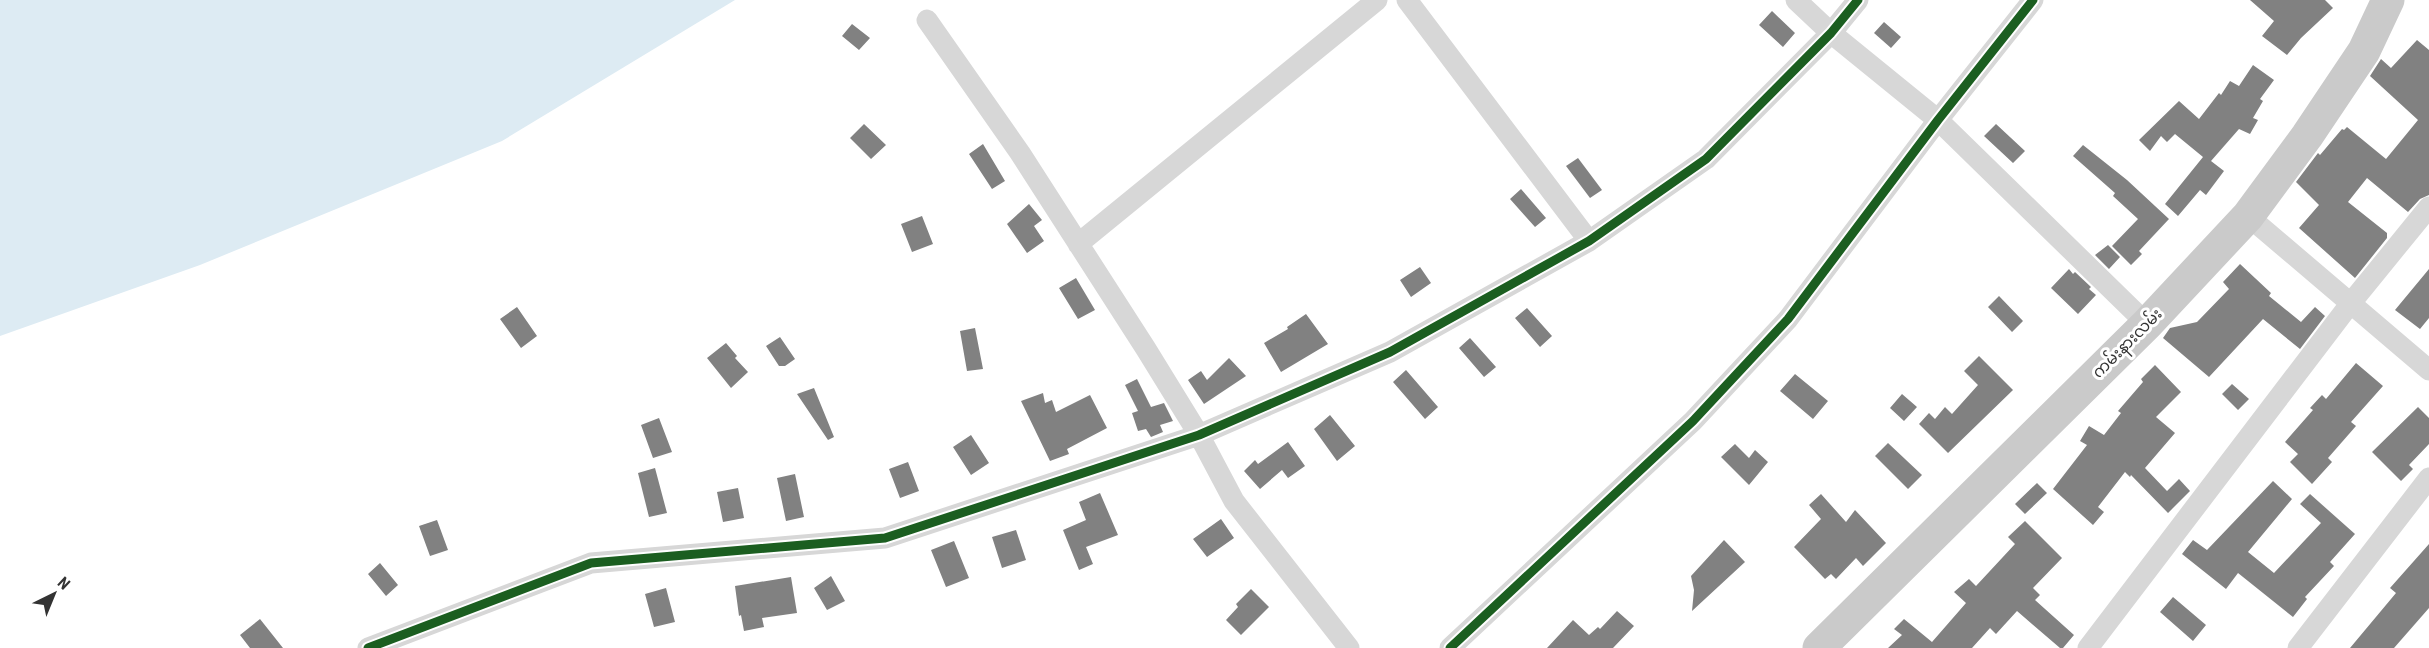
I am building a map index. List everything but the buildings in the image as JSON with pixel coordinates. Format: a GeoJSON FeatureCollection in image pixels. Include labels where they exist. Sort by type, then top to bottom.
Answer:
{"type":"FeatureCollection","features":[{"type":"Feature","properties":{"kind":"main road","name":"ကမ်းနားလမ်း"},"geometry":{"type":"LineString","coordinates":[[1819,648],[2147,324],[2248,216],[2307,136],[2364,51],[2388,0]]}},
{"type":"Feature","properties":{"kind":"street"},"geometry":{"type":"LineString","coordinates":[[1078,244],[1377,0]]}},
{"type":"Feature","properties":{"kind":"street"},"geometry":{"type":"LineString","coordinates":[[1407,0],[1589,241]]}},
{"type":"Feature","properties":{"kind":"street"},"geometry":{"type":"LineString","coordinates":[[1796,0],[1831,33],[1938,120],[2147,324]]}},
{"type":"Feature","properties":{"kind":"street"},"geometry":{"type":"LineString","coordinates":[[368,648],[591,563],[885,538],[1199,435],[1390,352],[1589,241],[1706,159],[1831,33],[1857,0]]}},
{"type":"Feature","properties":{"kind":"street"},"geometry":{"type":"LineString","coordinates":[[1450,648],[1693,421],[1788,319],[1938,120],[2033,0]]}},
{"type":"Feature","properties":{"kind":"street"},"geometry":{"type":"LineString","coordinates":[[927,20],[1020,153],[1199,435],[1234,501],[1349,648]]}},
{"type":"Feature","properties":{"kind":"street"},"geometry":{"type":"LineString","coordinates":[[2088,648],[2350,304],[2429,207]]}},
{"type":"Feature","properties":{"kind":"street"},"geometry":{"type":"LineString","coordinates":[[2248,216],[2429,370]]}},
{"type":"Feature","properties":{"kind":"street"},"geometry":{"type":"LineString","coordinates":[[2298,648],[2429,478]]}},
{"type":"Feature","properties":{"kind":"shaded area"},"geometry":{"type":"Polygon","coordinates":[[[0,0],[735,0],[502,141],[200,265],[0,336],[0,0]]]}},
{"type":"Feature","properties":{"kind":"cycle path"},"geometry":{"type":"LineString","coordinates":[[368,648],[591,563],[885,538],[1199,435],[1390,352],[1589,241],[1706,159],[1831,33],[1858,0]]}},
{"type":"Feature","properties":{"kind":"cycle path"},"geometry":{"type":"LineString","coordinates":[[1450,648],[1693,421],[1788,319],[1938,120],[2033,0]]}}]}
